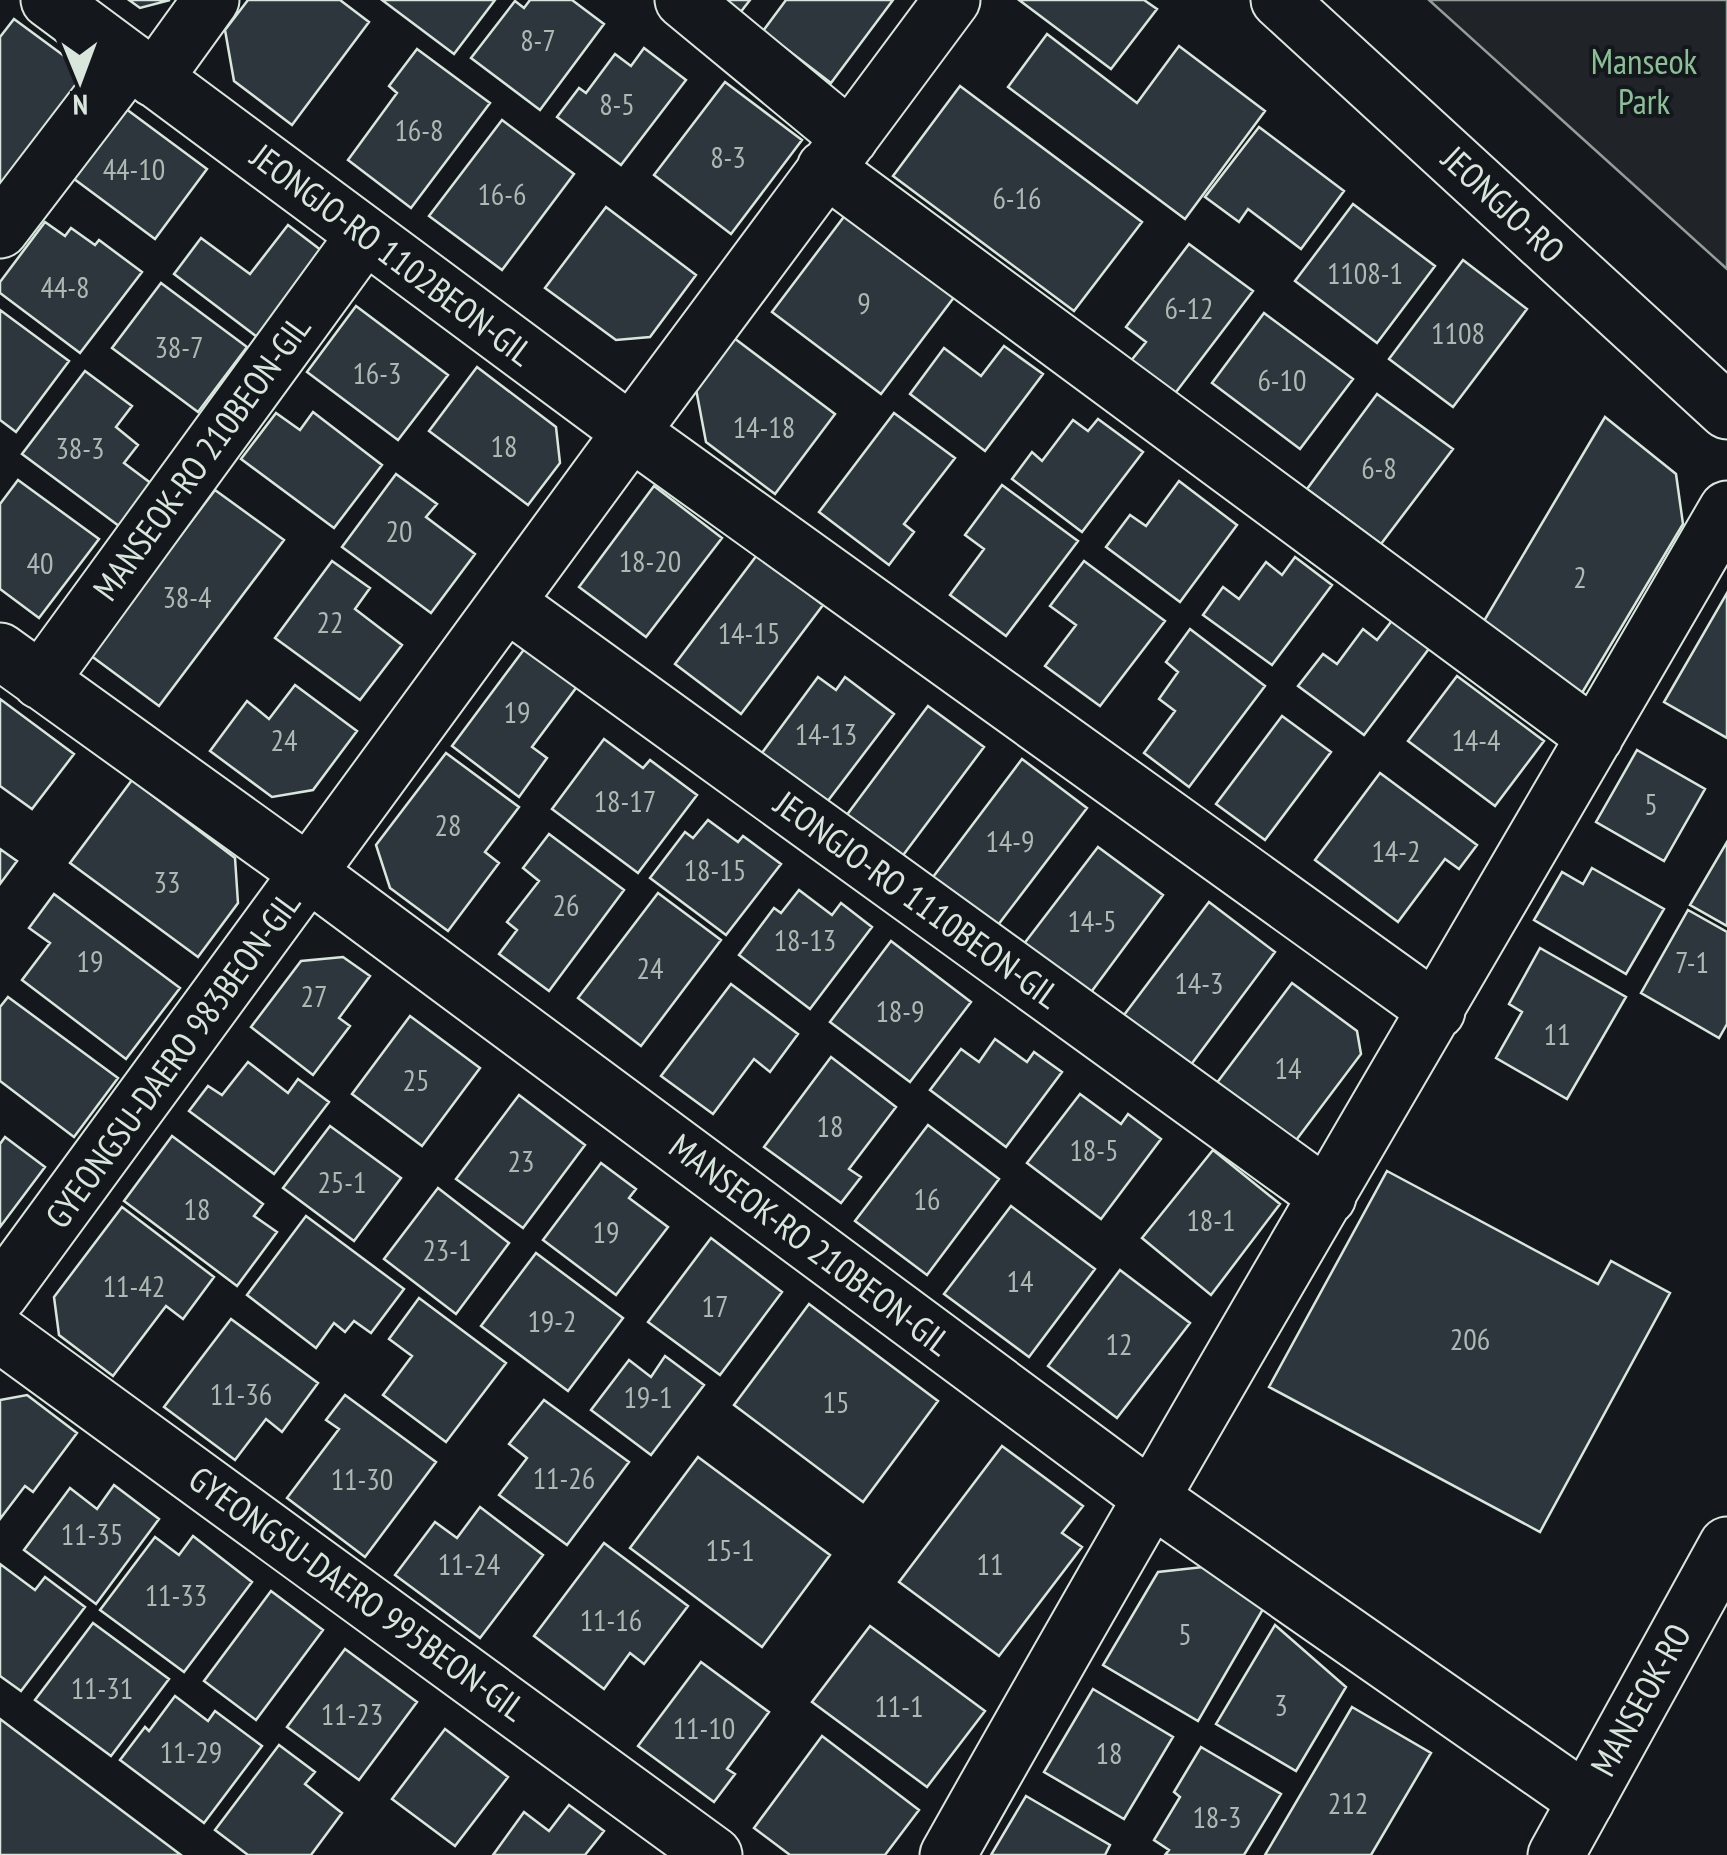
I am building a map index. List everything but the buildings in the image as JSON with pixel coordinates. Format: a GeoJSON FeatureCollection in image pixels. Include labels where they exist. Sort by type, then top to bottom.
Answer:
{"type":"FeatureCollection","features":[{"type":"Feature","properties":{"kind":"street","name":"JEONGJO-RO 1102BEON-GIL"},"geometry":{"type":"LineString","coordinates":[[49,0],[631,432]]}},
{"type":"Feature","properties":{"kind":"street"},"geometry":{"type":"LineString","coordinates":[[0,230],[142,69],[211,0]]}},
{"type":"Feature","properties":{"kind":"street"},"geometry":{"type":"LineString","coordinates":[[683,0],[837,153],[1595,737]]}},
{"type":"Feature","properties":{"kind":"street"},"geometry":{"type":"LineString","coordinates":[[310,874],[952,0]]}},
{"type":"Feature","properties":{"kind":"street","name":"JEONGJO-RO"},"geometry":{"type":"LineString","coordinates":[[1279,0],[1727,411]]}},
{"type":"Feature","properties":{"kind":"street","name":"MANSEOK-RO 210BEON-GIL"},"geometry":{"type":"LineString","coordinates":[[364,235],[20,666],[310,874],[1150,1496],[1586,1801]]}},
{"type":"Feature","properties":{"kind":"street"},"geometry":{"type":"LineString","coordinates":[[631,432],[1437,1010]]}},
{"type":"Feature","properties":{"kind":"street"},"geometry":{"type":"LineString","coordinates":[[948,1855],[1150,1496],[1727,509]]}},
{"type":"Feature","properties":{"kind":"street","name":"JEONGJO-RO 1110BEON-GIL"},"geometry":{"type":"LineString","coordinates":[[506,603],[1328,1197]]}},
{"type":"Feature","properties":{"kind":"street","name":"GYEONGSU-DAERO 983BEON-GIL"},"geometry":{"type":"LineString","coordinates":[[0,1294],[310,874]]}},
{"type":"Feature","properties":{"kind":"street","name":"GYEONGSU-DAERO 995BEON-GIL"},"geometry":{"type":"LineString","coordinates":[[0,1334],[714,1855]]}},
{"type":"Feature","properties":{"kind":"street","name":"MANSEOK-RO"},"geometry":{"type":"LineString","coordinates":[[1556,1855],[1727,1545]]}},
{"type":"Feature","properties":{"kind":"green space","name":"Manseok Park"},"geometry":{"type":"Polygon","coordinates":[[[1429,0],[1727,0],[1727,269],[1429,0]]]}}]}
